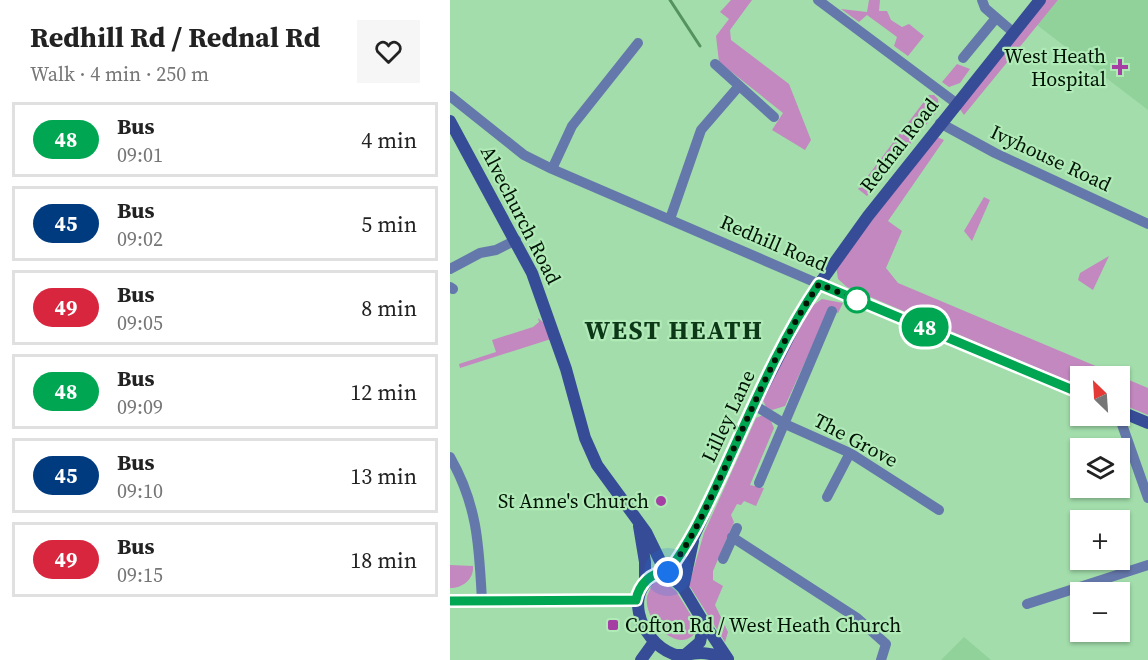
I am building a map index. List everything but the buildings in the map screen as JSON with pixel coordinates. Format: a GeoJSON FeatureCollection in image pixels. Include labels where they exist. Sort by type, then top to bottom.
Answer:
{"type":"FeatureCollection","features":[{"type":"Feature","properties":{"kind":"street"},"geometry":{"type":"LineString","coordinates":[[818,0],[957,103]]}},
{"type":"Feature","properties":{"kind":"street"},"geometry":{"type":"LineString","coordinates":[[982,0],[985,8],[1014,33]]}},
{"type":"Feature","properties":{"kind":"street","name":"Rednal Road"},"geometry":{"type":"LineString","coordinates":[[819,284],[940,123],[1040,0]]}},
{"type":"Feature","properties":{"kind":"street"},"geometry":{"type":"LineString","coordinates":[[963,58],[996,18]]}},
{"type":"Feature","properties":{"kind":"street"},"geometry":{"type":"LineString","coordinates":[[552,169],[572,126],[638,43]]}},
{"type":"Feature","properties":{"kind":"street"},"geometry":{"type":"LineString","coordinates":[[714,64],[774,117]]}},
{"type":"Feature","properties":{"kind":"street"},"geometry":{"type":"LineString","coordinates":[[670,219],[701,130],[739,86]]}},
{"type":"Feature","properties":{"kind":"street","name":"Redhill Road"},"geometry":{"type":"LineString","coordinates":[[450,96],[524,155],[552,169],[1070,389]]}},
{"type":"Feature","properties":{"kind":"street"},"geometry":{"type":"LineString","coordinates":[[450,120],[465,109]]}},
{"type":"Feature","properties":{"kind":"street","name":"Alvechurch Road"},"geometry":{"type":"LineString","coordinates":[[450,120],[532,273],[566,369],[585,438],[597,465],[653,545],[666,572]]}},
{"type":"Feature","properties":{"kind":"street","name":"Ivyhouse Road"},"geometry":{"type":"LineString","coordinates":[[940,123],[994,153],[1148,224]]}},
{"type":"Feature","properties":{"kind":"street"},"geometry":{"type":"LineString","coordinates":[[450,269],[480,253],[496,250],[516,240]]}},
{"type":"Feature","properties":{"kind":"street","name":"Lilley Lane"},"geometry":{"type":"LineString","coordinates":[[666,572],[694,536],[754,405],[807,301],[819,284]]}},
{"type":"Feature","properties":{"kind":"street"},"geometry":{"type":"LineString","coordinates":[[759,483],[832,311]]}},
{"type":"Feature","properties":{"kind":"street","name":"The Grove"},"geometry":{"type":"LineString","coordinates":[[754,405],[785,424],[850,453],[939,510]]}},
{"type":"Feature","properties":{"kind":"street"},"geometry":{"type":"LineString","coordinates":[[1130,416],[1148,423]]}},
{"type":"Feature","properties":{"kind":"street"},"geometry":{"type":"LineString","coordinates":[[1123,426],[1148,498]]}},
{"type":"Feature","properties":{"kind":"street"},"geometry":{"type":"LineString","coordinates":[[827,497],[850,453]]}},
{"type":"Feature","properties":{"kind":"street"},"geometry":{"type":"LineString","coordinates":[[450,457],[460,475],[478,532],[482,602]]}},
{"type":"Feature","properties":{"kind":"street","name":"Alvechurch Road"},"geometry":{"type":"LineString","coordinates":[[638,523],[645,562],[645,581]]}},
{"type":"Feature","properties":{"kind":"street"},"geometry":{"type":"LineString","coordinates":[[723,559],[735,533],[857,618],[886,644],[881,660]]}},
{"type":"Feature","properties":{"kind":"street","name":"Lilley Lane"},"geometry":{"type":"LineString","coordinates":[[683,588],[694,536]]}},
{"type":"Feature","properties":{"kind":"street","name":"Alvechurch Road"},"geometry":{"type":"LineString","coordinates":[[653,545],[670,560],[676,561]]}},
{"type":"Feature","properties":{"kind":"street"},"geometry":{"type":"LineString","coordinates":[[1027,604],[1148,565]]}},
{"type":"Feature","properties":{"kind":"street"},"geometry":{"type":"LineString","coordinates":[[666,572],[683,588],[728,660],[702,656],[678,656],[654,642],[636,600],[638,591],[645,581],[666,572]]}},
{"type":"Feature","properties":{"kind":"street"},"geometry":{"type":"LineString","coordinates":[[450,601],[636,600]]}},
{"type":"Feature","properties":{"kind":"street"},"geometry":{"type":"LineString","coordinates":[[678,656],[700,642],[704,623]]}},
{"type":"Feature","properties":{"kind":"street"},"geometry":{"type":"LineString","coordinates":[[641,660],[654,642]]}},
{"type":"Feature","properties":{"kind":"shaded area"},"geometry":{"type":"Polygon","coordinates":[[[731,0],[752,0],[730,30],[731,40],[789,84],[811,140],[805,150],[772,130],[783,113],[719,62],[716,36],[729,19],[720,12],[731,0]]]}},
{"type":"Feature","properties":{"kind":"shaded area"},"geometry":{"type":"Polygon","coordinates":[[[869,0],[880,0],[879,11],[887,11],[891,20],[902,27],[909,24],[924,36],[908,56],[894,46],[897,37],[867,15],[859,22],[841,9],[867,12],[869,0]]]}},
{"type":"Feature","properties":{"kind":"shaded area"},"geometry":{"type":"Polygon","coordinates":[[[1046,0],[1058,0],[964,115],[959,108],[1046,0]]]}},
{"type":"Feature","properties":{"kind":"shaded area","name":"West Heath Hospital"},"geometry":{"type":"Polygon","coordinates":[[[1058,0],[1148,0],[1148,110],[1037,25],[1058,0]]]}},
{"type":"Feature","properties":{"kind":"shaded area"},"geometry":{"type":"Polygon","coordinates":[[[957,64],[970,69],[960,83],[949,87],[942,82],[957,64]]]}},
{"type":"Feature","properties":{"kind":"shaded area"},"geometry":{"type":"Polygon","coordinates":[[[929,95],[934,95],[938,99],[939,109],[867,196],[858,189],[929,95]]]}},
{"type":"Feature","properties":{"kind":"shaded area"},"geometry":{"type":"Polygon","coordinates":[[[937,137],[944,140],[888,221],[902,231],[886,268],[898,283],[1096,366],[1070,366],[1070,382],[847,287],[838,279],[836,266],[937,137]]]}},
{"type":"Feature","properties":{"kind":"shaded area"},"geometry":{"type":"Polygon","coordinates":[[[984,197],[990,200],[972,241],[964,231],[984,197]]]}},
{"type":"Feature","properties":{"kind":"shaded area"},"geometry":{"type":"Polygon","coordinates":[[[1109,256],[1093,290],[1078,280],[1080,273],[1109,256]]]}},
{"type":"Feature","properties":{"kind":"shaded area"},"geometry":{"type":"Polygon","coordinates":[[[822,299],[843,303],[838,313],[829,309],[785,406],[772,410],[766,407],[762,398],[812,306],[822,299]]]}},
{"type":"Feature","properties":{"kind":"shaded area"},"geometry":{"type":"Polygon","coordinates":[[[538,318],[544,323],[551,339],[460,368],[459,364],[496,352],[492,340],[533,327],[539,322],[538,318]]]}},
{"type":"Feature","properties":{"kind":"shaded area"},"geometry":{"type":"Polygon","coordinates":[[[1130,380],[1148,388],[1148,415],[1130,408],[1130,380]]]}},
{"type":"Feature","properties":{"kind":"shaded area"},"geometry":{"type":"Polygon","coordinates":[[[763,415],[771,421],[774,428],[750,485],[764,488],[756,506],[744,501],[741,505],[737,504],[731,515],[734,522],[713,571],[713,580],[723,586],[715,605],[728,632],[725,642],[689,585],[704,533],[756,418],[763,415]]]}},
{"type":"Feature","properties":{"kind":"shaded area"},"geometry":{"type":"Polygon","coordinates":[[[450,565],[473,566],[470,579],[459,586],[450,588],[450,565]]]}},
{"type":"Feature","properties":{"kind":"shaded area"},"geometry":{"type":"Polygon","coordinates":[[[663,580],[676,591],[698,627],[692,636],[684,640],[675,639],[666,634],[651,617],[647,597],[652,584],[663,580]]]}},
{"type":"Feature","properties":{"kind":"shaded area"},"geometry":{"type":"Polygon","coordinates":[[[964,637],[991,660],[941,660],[964,637]]]}},
{"type":"Feature","properties":{"kind":"waterway"},"geometry":{"type":"LineString","coordinates":[[670,0],[700,46]]}},
{"type":"Feature","properties":{"kind":"bus line","name":"48"},"geometry":{"type":"LineString","coordinates":[[450,601],[621,602],[636,600],[638,591],[645,581],[657,574],[668,572],[694,536],[754,405],[807,301],[819,284],[1070,389]]}},
{"type":"Feature","properties":{"kind":"place","name":"West Heath Hospital"},"geometry":{"type":"Point","coordinates":[1120,67]}},
{"type":"Feature","properties":{"kind":"place","name":"St Anne's Church"},"geometry":{"type":"Point","coordinates":[661,501]}},
{"type":"Feature","properties":{"kind":"place","name":"Cofton Rd / West Heath Church"},"geometry":{"type":"Point","coordinates":[613,625]}},
{"type":"Feature","properties":{"kind":"district","name":"WEST HEATH"},"geometry":{"type":"Point","coordinates":[674,330]}},
{"type":"Feature","properties":{"kind":"route"},"geometry":{"type":"LineString","coordinates":[[668,572],[694,536],[754,405],[807,301],[819,284],[857,300]]}}]}
